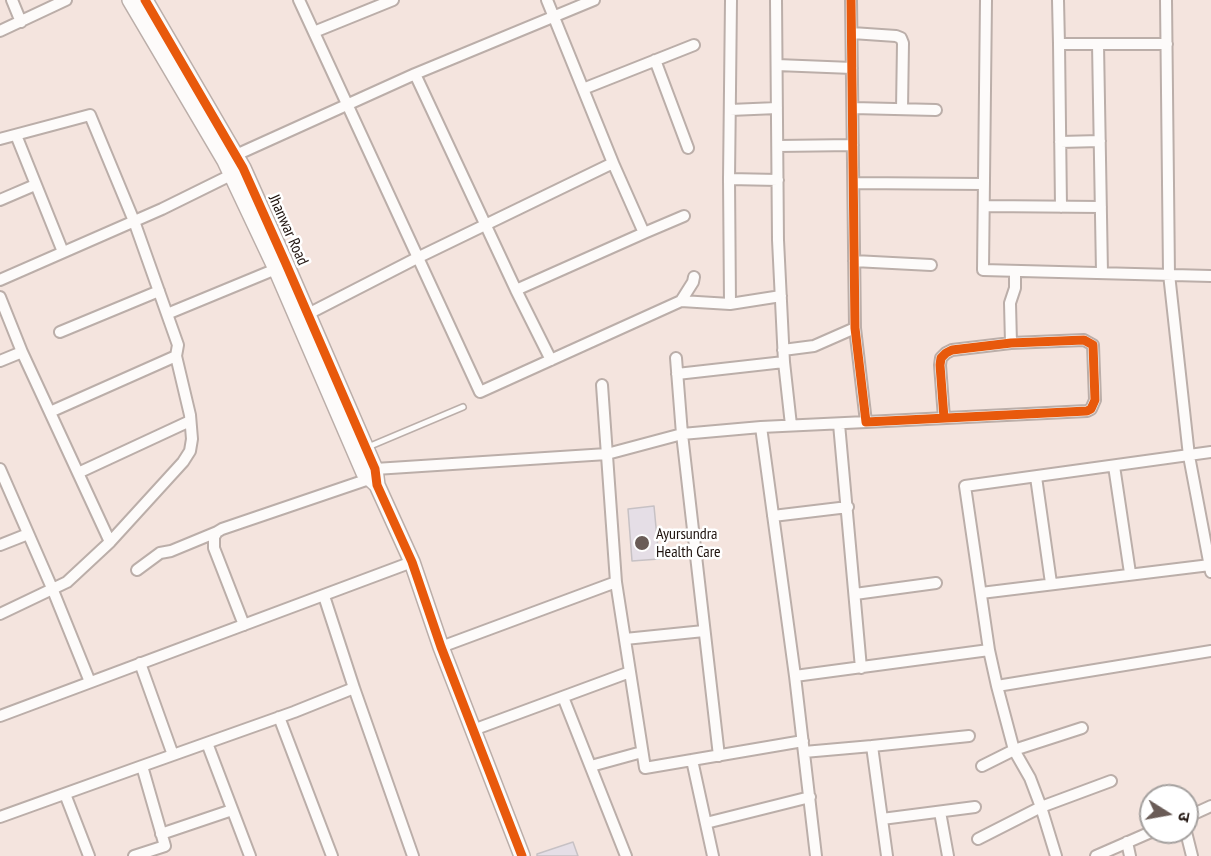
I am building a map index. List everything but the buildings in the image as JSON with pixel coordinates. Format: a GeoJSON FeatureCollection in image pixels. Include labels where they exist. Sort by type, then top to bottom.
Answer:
{"type":"FeatureCollection","features":[{"type":"Feature","properties":{"kind":"street"},"geometry":{"type":"LineString","coordinates":[[12,0],[21,22]]}},
{"type":"Feature","properties":{"kind":"street"},"geometry":{"type":"LineString","coordinates":[[0,31],[66,0]]}},
{"type":"Feature","properties":{"kind":"street","name":"Jhanwar Road"},"geometry":{"type":"LineString","coordinates":[[130,0],[237,166],[276,269],[364,473],[374,478]]}},
{"type":"Feature","properties":{"kind":"street","name":"Jhanwar Road"},"geometry":{"type":"LineString","coordinates":[[145,0],[237,166],[308,314],[366,447],[374,478]]}},
{"type":"Feature","properties":{"kind":"street"},"geometry":{"type":"LineString","coordinates":[[298,0],[480,392],[681,301],[730,304],[781,296]]}},
{"type":"Feature","properties":{"kind":"street"},"geometry":{"type":"LineString","coordinates":[[314,32],[378,3],[393,0]]}},
{"type":"Feature","properties":{"kind":"street"},"geometry":{"type":"LineString","coordinates":[[547,0],[644,233]]}},
{"type":"Feature","properties":{"kind":"street"},"geometry":{"type":"LineString","coordinates":[[0,280],[134,221],[347,104],[594,0]]}},
{"type":"Feature","properties":{"kind":"street"},"geometry":{"type":"LineString","coordinates":[[730,304],[731,0]]}},
{"type":"Feature","properties":{"kind":"street"},"geometry":{"type":"LineString","coordinates":[[776,0],[781,296],[783,350],[791,425]]}},
{"type":"Feature","properties":{"kind":"street"},"geometry":{"type":"LineString","coordinates":[[852,0],[855,328],[866,422]]}},
{"type":"Feature","properties":{"kind":"street"},"geometry":{"type":"LineString","coordinates":[[986,0],[983,270],[1211,276]]}},
{"type":"Feature","properties":{"kind":"street"},"geometry":{"type":"LineString","coordinates":[[1058,0],[1061,207]]}},
{"type":"Feature","properties":{"kind":"street"},"geometry":{"type":"LineString","coordinates":[[981,593],[1130,573],[1210,568],[1189,456],[1169,274],[1166,0]]}},
{"type":"Feature","properties":{"kind":"street"},"geometry":{"type":"LineString","coordinates":[[852,33],[896,36],[901,39],[903,43],[902,109]]}},
{"type":"Feature","properties":{"kind":"street"},"geometry":{"type":"LineString","coordinates":[[1059,44],[1167,44]]}},
{"type":"Feature","properties":{"kind":"street"},"geometry":{"type":"LineString","coordinates":[[1098,44],[1102,273]]}},
{"type":"Feature","properties":{"kind":"street"},"geometry":{"type":"LineString","coordinates":[[583,89],[694,45]]}},
{"type":"Feature","properties":{"kind":"street"},"geometry":{"type":"LineString","coordinates":[[655,60],[688,148]]}},
{"type":"Feature","properties":{"kind":"street"},"geometry":{"type":"LineString","coordinates":[[777,65],[852,68]]}},
{"type":"Feature","properties":{"kind":"street"},"geometry":{"type":"LineString","coordinates":[[415,74],[551,360]]}},
{"type":"Feature","properties":{"kind":"street"},"geometry":{"type":"LineString","coordinates":[[730,110],[777,108]]}},
{"type":"Feature","properties":{"kind":"street"},"geometry":{"type":"LineString","coordinates":[[853,108],[936,110]]}},
{"type":"Feature","properties":{"kind":"street"},"geometry":{"type":"LineString","coordinates":[[0,139],[90,115],[134,221],[178,345],[176,356],[192,440],[190,451],[183,462],[110,542],[67,582],[0,614]]}},
{"type":"Feature","properties":{"kind":"street"},"geometry":{"type":"LineString","coordinates":[[16,135],[63,252]]}},
{"type":"Feature","properties":{"kind":"street"},"geometry":{"type":"LineString","coordinates":[[1060,142],[1100,141]]}},
{"type":"Feature","properties":{"kind":"street"},"geometry":{"type":"LineString","coordinates":[[778,146],[853,145]]}},
{"type":"Feature","properties":{"kind":"street"},"geometry":{"type":"LineString","coordinates":[[308,314],[417,258],[613,163]]}},
{"type":"Feature","properties":{"kind":"street"},"geometry":{"type":"LineString","coordinates":[[729,179],[778,180]]}},
{"type":"Feature","properties":{"kind":"street"},"geometry":{"type":"LineString","coordinates":[[854,183],[984,184]]}},
{"type":"Feature","properties":{"kind":"street"},"geometry":{"type":"LineString","coordinates":[[0,200],[35,185]]}},
{"type":"Feature","properties":{"kind":"street"},"geometry":{"type":"LineString","coordinates":[[984,206],[1101,207]]}},
{"type":"Feature","properties":{"kind":"street"},"geometry":{"type":"LineString","coordinates":[[516,290],[684,216]]}},
{"type":"Feature","properties":{"kind":"street"},"geometry":{"type":"LineString","coordinates":[[854,261],[931,265]]}},
{"type":"Feature","properties":{"kind":"street"},"geometry":{"type":"LineString","coordinates":[[167,314],[276,269]]}},
{"type":"Feature","properties":{"kind":"street"},"geometry":{"type":"LineString","coordinates":[[1011,343],[1010,303],[1015,288],[1015,271]]}},
{"type":"Feature","properties":{"kind":"street"},"geometry":{"type":"LineString","coordinates":[[681,301],[694,277]]}},
{"type":"Feature","properties":{"kind":"street"},"geometry":{"type":"LineString","coordinates":[[60,333],[159,291]]}},
{"type":"Feature","properties":{"kind":"street"},"geometry":{"type":"LineString","coordinates":[[0,297],[22,352],[110,542]]}},
{"type":"Feature","properties":{"kind":"street"},"geometry":{"type":"LineString","coordinates":[[783,350],[814,346],[855,328]]}},
{"type":"Feature","properties":{"kind":"street"},"geometry":{"type":"LineString","coordinates":[[137,570],[160,553],[222,529],[374,478],[607,454],[682,434],[791,425],[839,424],[1087,411],[1091,409],[1095,400],[1093,345],[1084,340],[1011,343],[952,350],[941,358],[944,418]]}},
{"type":"Feature","properties":{"kind":"street"},"geometry":{"type":"LineString","coordinates":[[0,361],[22,352]]}},
{"type":"Feature","properties":{"kind":"street"},"geometry":{"type":"LineString","coordinates":[[50,412],[176,356]]}},
{"type":"Feature","properties":{"kind":"street"},"geometry":{"type":"LineString","coordinates":[[675,358],[719,756]]}},
{"type":"Feature","properties":{"kind":"street"},"geometry":{"type":"LineString","coordinates":[[677,374],[784,362]]}},
{"type":"Feature","properties":{"kind":"street"},"geometry":{"type":"LineString","coordinates":[[602,385],[616,582],[645,768],[719,756],[804,747],[872,746],[969,736]]}},
{"type":"Feature","properties":{"kind":"street"},"geometry":{"type":"LineString","coordinates":[[78,473],[190,421]]}},
{"type":"Feature","properties":{"kind":"street"},"geometry":{"type":"LineString","coordinates":[[839,424],[861,668]]}},
{"type":"Feature","properties":{"kind":"street"},"geometry":{"type":"LineString","coordinates":[[761,427],[795,676],[816,856]]}},
{"type":"Feature","properties":{"kind":"street"},"geometry":{"type":"LineString","coordinates":[[1056,856],[1030,778],[1014,750],[997,686],[989,650],[964,486],[1211,452]]}},
{"type":"Feature","properties":{"kind":"street"},"geometry":{"type":"LineString","coordinates":[[1114,466],[1130,573]]}},
{"type":"Feature","properties":{"kind":"street"},"geometry":{"type":"LineString","coordinates":[[0,469],[90,682]]}},
{"type":"Feature","properties":{"kind":"street"},"geometry":{"type":"LineString","coordinates":[[1036,477],[1052,583]]}},
{"type":"Feature","properties":{"kind":"street"},"geometry":{"type":"LineString","coordinates":[[374,478],[412,562],[441,647],[522,856]]}},
{"type":"Feature","properties":{"kind":"street"},"geometry":{"type":"LineString","coordinates":[[773,516],[848,507]]}},
{"type":"Feature","properties":{"kind":"street"},"geometry":{"type":"LineString","coordinates":[[218,532],[214,537],[214,548],[244,625]]}},
{"type":"Feature","properties":{"kind":"street"},"geometry":{"type":"LineString","coordinates":[[0,545],[28,534]]}},
{"type":"Feature","properties":{"kind":"street"},"geometry":{"type":"LineString","coordinates":[[0,716],[412,562]]}},
{"type":"Feature","properties":{"kind":"street"},"geometry":{"type":"LineString","coordinates":[[441,647],[616,582]]}},
{"type":"Feature","properties":{"kind":"street"},"geometry":{"type":"LineString","coordinates":[[855,594],[936,583]]}},
{"type":"Feature","properties":{"kind":"street"},"geometry":{"type":"LineString","coordinates":[[324,596],[412,856]]}},
{"type":"Feature","properties":{"kind":"street"},"geometry":{"type":"LineString","coordinates":[[625,639],[704,631]]}},
{"type":"Feature","properties":{"kind":"street"},"geometry":{"type":"LineString","coordinates":[[795,676],[989,650]]}},
{"type":"Feature","properties":{"kind":"street"},"geometry":{"type":"LineString","coordinates":[[997,686],[1211,651]]}},
{"type":"Feature","properties":{"kind":"street"},"geometry":{"type":"LineString","coordinates":[[140,663],[173,755]]}},
{"type":"Feature","properties":{"kind":"street"},"geometry":{"type":"LineString","coordinates":[[473,730],[630,672]]}},
{"type":"Feature","properties":{"kind":"street"},"geometry":{"type":"LineString","coordinates":[[0,817],[354,688]]}},
{"type":"Feature","properties":{"kind":"street"},"geometry":{"type":"LineString","coordinates":[[562,697],[626,856]]}},
{"type":"Feature","properties":{"kind":"street"},"geometry":{"type":"LineString","coordinates":[[279,717],[332,856]]}},
{"type":"Feature","properties":{"kind":"street"},"geometry":{"type":"LineString","coordinates":[[982,766],[1014,750],[1082,728]]}},
{"type":"Feature","properties":{"kind":"street"},"geometry":{"type":"LineString","coordinates":[[207,742],[250,856]]}},
{"type":"Feature","properties":{"kind":"street"},"geometry":{"type":"LineString","coordinates":[[872,746],[887,856]]}},
{"type":"Feature","properties":{"kind":"street"},"geometry":{"type":"LineString","coordinates":[[591,766],[642,752]]}},
{"type":"Feature","properties":{"kind":"street"},"geometry":{"type":"LineString","coordinates":[[693,760],[713,856]]}},
{"type":"Feature","properties":{"kind":"street"},"geometry":{"type":"LineString","coordinates":[[134,856],[166,851],[142,766]]}},
{"type":"Feature","properties":{"kind":"street"},"geometry":{"type":"LineString","coordinates":[[978,839],[1041,807],[1111,781]]}},
{"type":"Feature","properties":{"kind":"street"},"geometry":{"type":"LineString","coordinates":[[65,794],[89,856]]}},
{"type":"Feature","properties":{"kind":"street"},"geometry":{"type":"LineString","coordinates":[[706,823],[810,797]]}},
{"type":"Feature","properties":{"kind":"street"},"geometry":{"type":"LineString","coordinates":[[882,819],[975,807]]}},
{"type":"Feature","properties":{"kind":"street"},"geometry":{"type":"LineString","coordinates":[[161,834],[232,810]]}},
{"type":"Feature","properties":{"kind":"street"},"geometry":{"type":"LineString","coordinates":[[940,812],[948,856]]}},
{"type":"Feature","properties":{"kind":"street"},"geometry":{"type":"LineString","coordinates":[[1096,856],[1139,837]]}},
{"type":"Feature","properties":{"kind":"street"},"geometry":{"type":"LineString","coordinates":[[1127,842],[1130,856]]}},
{"type":"Feature","properties":{"kind":"lane"},"geometry":{"type":"LineString","coordinates":[[366,447],[464,407]]}},
{"type":"Feature","properties":{"kind":"cycle path"},"geometry":{"type":"LineString","coordinates":[[145,0],[243,168],[286,264],[375,469],[377,485],[412,562],[441,647],[522,856]]}},
{"type":"Feature","properties":{"kind":"cycle path"},"geometry":{"type":"LineString","coordinates":[[851,0],[855,328],[866,422],[1087,411],[1091,409],[1095,400],[1093,345],[1084,340],[1011,343],[952,350],[941,358],[940,365],[944,418]]}},
{"type":"Feature","properties":{"kind":"place","name":"Ayursundra Health Care"},"geometry":{"type":"Point","coordinates":[642,543]}}]}
